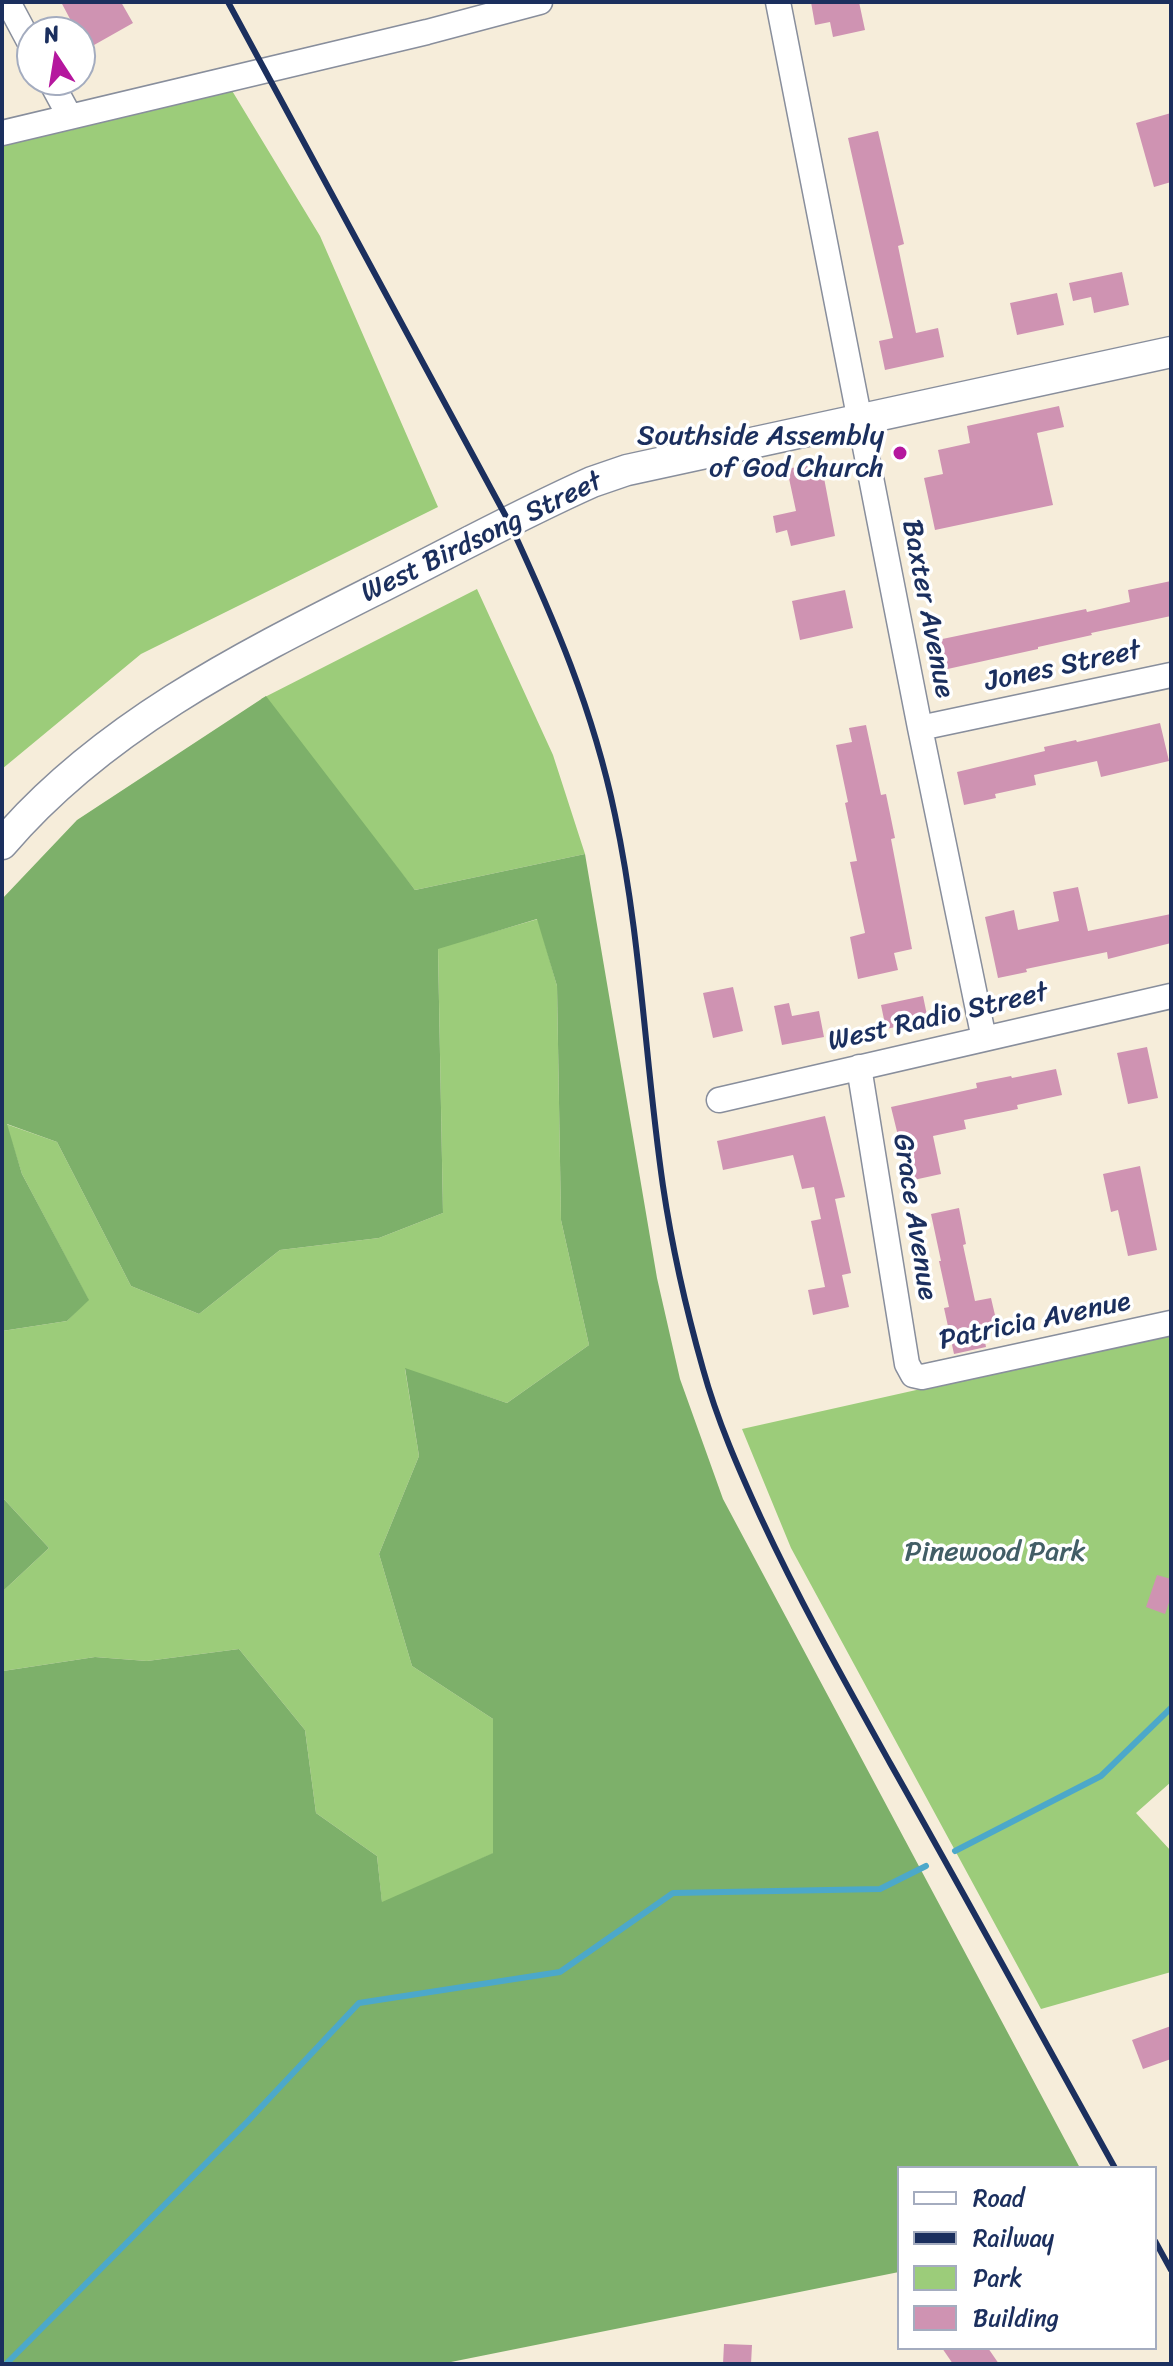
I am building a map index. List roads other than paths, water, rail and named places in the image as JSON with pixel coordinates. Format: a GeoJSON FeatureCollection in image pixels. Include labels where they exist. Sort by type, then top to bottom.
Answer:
{"type":"FeatureCollection","features":[{"type":"Feature","properties":{"kind":"street"},"geometry":{"type":"LineString","coordinates":[[2,133],[427,32],[540,2]]}},
{"type":"Feature","properties":{"kind":"street","name":"Baxter Avenue"},"geometry":{"type":"LineString","coordinates":[[778,2],[984,1039]]}},
{"type":"Feature","properties":{"kind":"street"},"geometry":{"type":"LineString","coordinates":[[59,96],[70,117]]}},
{"type":"Feature","properties":{"kind":"street","name":"West Birdsong Street"},"geometry":{"type":"LineString","coordinates":[[2,844],[47,795],[82,765],[193,686],[265,646],[580,487],[627,470],[1171,352]]}},
{"type":"Feature","properties":{"kind":"street","name":"Jones Street"},"geometry":{"type":"LineString","coordinates":[[920,728],[1171,675]]}},
{"type":"Feature","properties":{"kind":"street","name":"West Radio Street"},"geometry":{"type":"LineString","coordinates":[[719,1100],[984,1039],[1170,1002]]}},
{"type":"Feature","properties":{"kind":"street","name":"Grace Avenue"},"geometry":{"type":"LineString","coordinates":[[859,1067],[907,1364],[913,1375]]}},
{"type":"Feature","properties":{"kind":"street","name":"Patricia Avenue"},"geometry":{"type":"LineString","coordinates":[[913,1375],[922,1377],[1171,1323]]}},
{"type":"Feature","properties":{"kind":"waterway"},"geometry":{"type":"LineString","coordinates":[[955,1851],[1101,1776],[1171,1708]]}},
{"type":"Feature","properties":{"kind":"waterway"},"geometry":{"type":"LineString","coordinates":[[6,2364],[248,2121],[359,2003],[560,1972],[673,1893],[880,1889],[926,1866]]}},
{"type":"Feature","properties":{"kind":"railway"},"geometry":{"type":"LineString","coordinates":[[228,2],[509,522],[557,629],[584,701],[606,776],[624,861],[657,1139],[675,1255],[703,1369],[729,1445],[823,1642],[1114,2166]]}},
{"type":"Feature","properties":{"kind":"railway"},"geometry":{"type":"LineString","coordinates":[[1157,2245],[1171,2270]]}},
{"type":"Feature","properties":{"kind":"place","name":"Southside Assembly of God Church"},"geometry":{"type":"Point","coordinates":[900,453]}},
{"type":"Feature","properties":{"kind":"park label","name":"Pinewood Park"},"geometry":{"type":"Point","coordinates":[995,1553]}}]}
